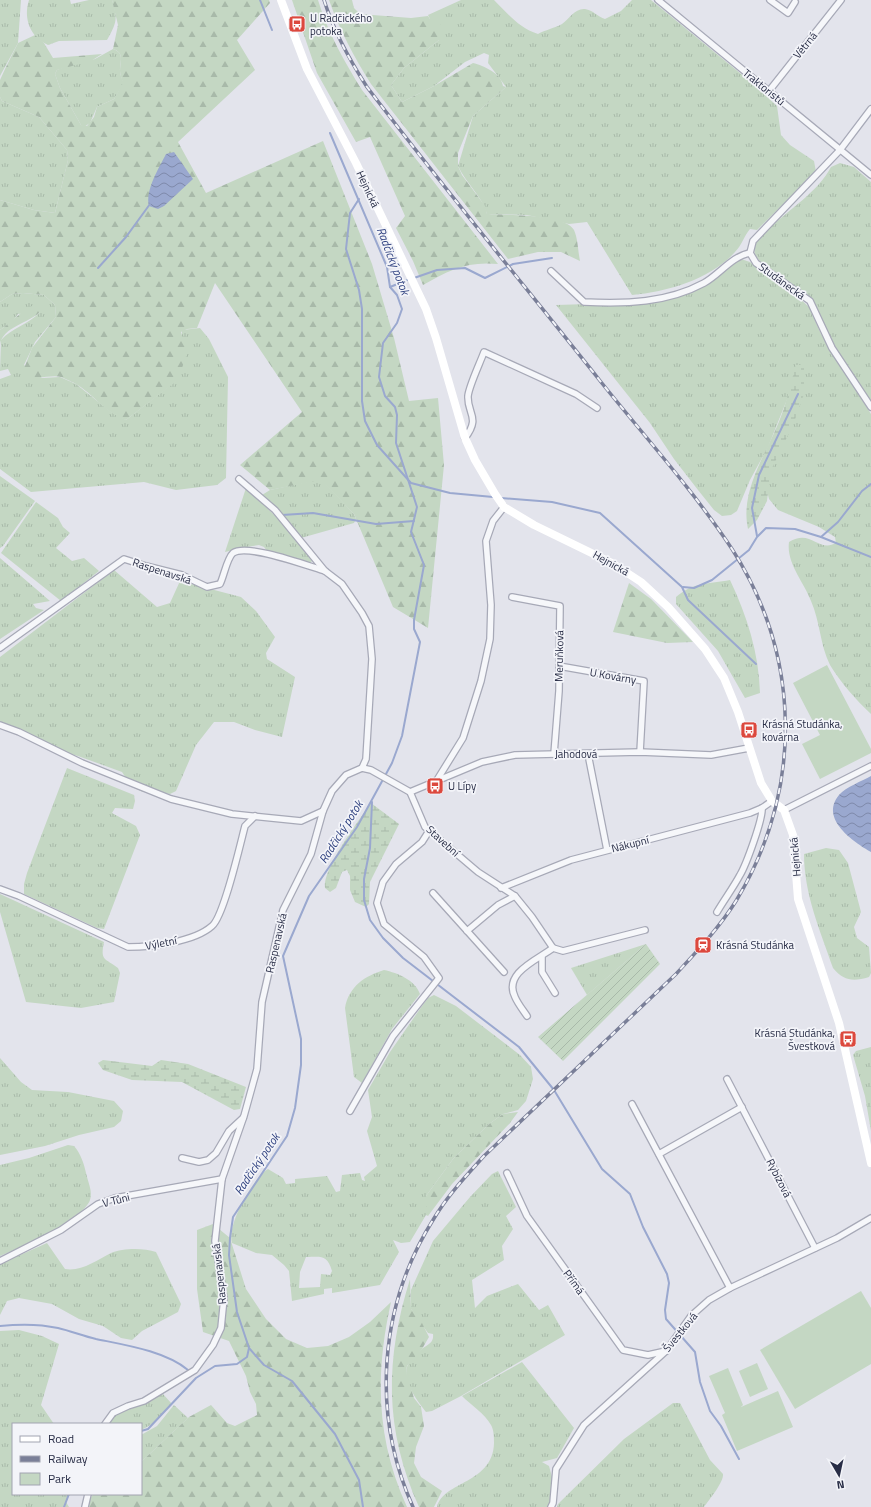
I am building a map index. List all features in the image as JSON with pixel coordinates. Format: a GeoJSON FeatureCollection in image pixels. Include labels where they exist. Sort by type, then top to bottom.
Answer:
{"type":"FeatureCollection","features":[{"type":"Feature","properties":{"kind":"main road","name":"Hejnická"},"geometry":{"type":"LineString","coordinates":[[281,0],[307,69],[356,163],[426,309],[465,438],[487,481],[504,507],[534,525],[588,550],[627,571],[668,607],[716,663],[731,694],[761,783],[772,801],[784,810],[793,835],[798,899],[839,1023],[871,1163]]}},
{"type":"Feature","properties":{"kind":"street","name":"Traktoristů"},"geometry":{"type":"LineString","coordinates":[[658,0],[871,175]]}},
{"type":"Feature","properties":{"kind":"street"},"geometry":{"type":"LineString","coordinates":[[770,0],[788,13],[795,2]]}},
{"type":"Feature","properties":{"kind":"street","name":"Větrná"},"geometry":{"type":"LineString","coordinates":[[769,91],[841,0]]}},
{"type":"Feature","properties":{"kind":"street","name":"Studánecká"},"geometry":{"type":"LineString","coordinates":[[871,109],[840,150],[754,241],[750,252],[756,263],[810,302],[832,348],[871,407]]}},
{"type":"Feature","properties":{"kind":"street"},"geometry":{"type":"LineString","coordinates":[[551,271],[584,302],[642,302],[678,295],[706,282],[742,254],[750,252]]}},
{"type":"Feature","properties":{"kind":"street"},"geometry":{"type":"LineString","coordinates":[[465,438],[471,430],[473,418],[468,397],[484,352],[576,394],[597,408]]}},
{"type":"Feature","properties":{"kind":"street","name":"Raspenavská"},"geometry":{"type":"LineString","coordinates":[[106,1423],[113,1413],[144,1401],[195,1370],[213,1345],[221,1328],[224,1298],[215,1241],[222,1179],[244,1116],[257,1069],[262,1002],[283,910],[311,854],[323,811],[332,791],[346,775],[362,768],[366,759],[372,659],[369,626],[342,584],[325,571],[275,510],[238,479]]}},
{"type":"Feature","properties":{"kind":"street"},"geometry":{"type":"LineString","coordinates":[[437,781],[463,738],[481,682],[490,639],[491,605],[486,541],[493,521],[504,507]]}},
{"type":"Feature","properties":{"kind":"street","name":"Raspenavská"},"geometry":{"type":"LineString","coordinates":[[0,648],[124,559],[182,575],[207,587],[220,584],[225,575],[229,558],[234,553],[242,551],[257,551],[325,571]]}},
{"type":"Feature","properties":{"kind":"street","name":"Meruňková"},"geometry":{"type":"LineString","coordinates":[[512,597],[560,606],[559,691],[554,754]]}},
{"type":"Feature","properties":{"kind":"street","name":"U Kovárny"},"geometry":{"type":"LineString","coordinates":[[559,666],[644,681],[640,752]]}},
{"type":"Feature","properties":{"kind":"street"},"geometry":{"type":"LineString","coordinates":[[0,725],[19,732],[82,763],[171,799],[232,814],[302,822],[323,811]]}},
{"type":"Feature","properties":{"kind":"street","name":"Jahodová"},"geometry":{"type":"LineString","coordinates":[[410,792],[482,762],[515,755],[640,752],[711,755],[749,748]]}},
{"type":"Feature","properties":{"kind":"street"},"geometry":{"type":"LineString","coordinates":[[588,754],[607,850]]}},
{"type":"Feature","properties":{"kind":"street"},"geometry":{"type":"LineString","coordinates":[[784,810],[871,766]]}},
{"type":"Feature","properties":{"kind":"street"},"geometry":{"type":"LineString","coordinates":[[362,768],[371,770],[410,792]]}},
{"type":"Feature","properties":{"kind":"street","name":"Stavební"},"geometry":{"type":"LineString","coordinates":[[410,792],[425,827],[478,872],[515,896],[532,917],[553,948]]}},
{"type":"Feature","properties":{"kind":"street","name":"Nákupní"},"geometry":{"type":"LineString","coordinates":[[501,888],[571,860],[750,813],[762,808],[772,801]]}},
{"type":"Feature","properties":{"kind":"street"},"geometry":{"type":"LineString","coordinates":[[717,912],[741,874],[758,828],[762,808]]}},
{"type":"Feature","properties":{"kind":"street","name":"Výletní"},"geometry":{"type":"LineString","coordinates":[[0,889],[19,896],[128,947],[147,947],[198,935],[213,926],[222,907],[245,826],[255,816]]}},
{"type":"Feature","properties":{"kind":"street"},"geometry":{"type":"LineString","coordinates":[[350,1111],[394,1036],[439,978],[424,957],[384,924],[377,903],[383,882],[396,864],[422,842],[429,831]]}},
{"type":"Feature","properties":{"kind":"street"},"geometry":{"type":"LineString","coordinates":[[433,893],[504,972]]}},
{"type":"Feature","properties":{"kind":"street"},"geometry":{"type":"LineString","coordinates":[[466,931],[498,905],[515,896]]}},
{"type":"Feature","properties":{"kind":"street"},"geometry":{"type":"LineString","coordinates":[[527,1016],[514,997],[512,984],[516,974],[553,948],[563,951],[645,930]]}},
{"type":"Feature","properties":{"kind":"street"},"geometry":{"type":"LineString","coordinates":[[542,957],[542,972],[555,993]]}},
{"type":"Feature","properties":{"kind":"street","name":"Rybízová"},"geometry":{"type":"LineString","coordinates":[[727,1079],[815,1248]]}},
{"type":"Feature","properties":{"kind":"street"},"geometry":{"type":"LineString","coordinates":[[632,1104],[730,1288]]}},
{"type":"Feature","properties":{"kind":"street"},"geometry":{"type":"LineString","coordinates":[[659,1154],[742,1107]]}},
{"type":"Feature","properties":{"kind":"street","name":"Raspenavská"},"geometry":{"type":"LineString","coordinates":[[182,1158],[199,1162],[208,1160],[216,1153],[229,1131],[244,1116]]}},
{"type":"Feature","properties":{"kind":"street","name":"Přímá"},"geometry":{"type":"LineString","coordinates":[[507,1172],[527,1216],[622,1350],[648,1355],[666,1351]]}},
{"type":"Feature","properties":{"kind":"street","name":"V Tůni"},"geometry":{"type":"LineString","coordinates":[[0,1261],[62,1230],[98,1204],[115,1198],[222,1179]]}},
{"type":"Feature","properties":{"kind":"street","name":"Švestková"},"geometry":{"type":"LineString","coordinates":[[551,1507],[553,1503],[556,1469],[584,1424],[666,1351],[691,1316],[709,1300],[730,1288],[815,1248],[871,1218]]}},
{"type":"Feature","properties":{"kind":"street"},"geometry":{"type":"LineString","coordinates":[[85,1507],[88,1495]]}},
{"type":"Feature","properties":{"kind":"green space"},"geometry":{"type":"Polygon","coordinates":[[[0,0],[21,0],[18,43],[0,76],[0,0]]]}},
{"type":"Feature","properties":{"kind":"green space"},"geometry":{"type":"Polygon","coordinates":[[[29,0],[70,0],[71,4],[89,0],[112,0],[116,16],[115,25],[107,40],[59,41],[48,45],[42,42],[32,32],[27,14],[29,0]]]}},
{"type":"Feature","properties":{"kind":"green space"},"geometry":{"type":"Polygon","coordinates":[[[112,0],[269,0],[270,3],[237,40],[255,70],[178,142],[206,193],[323,141],[372,264],[394,338],[409,401],[438,398],[444,465],[428,628],[393,607],[354,514],[321,480],[270,490],[240,465],[302,412],[215,283],[197,328],[187,329],[181,332],[187,353],[178,380],[126,420],[118,417],[85,390],[70,381],[56,376],[31,377],[23,371],[32,348],[56,317],[55,305],[44,295],[23,293],[12,294],[0,302],[0,200],[34,210],[55,213],[68,160],[67,150],[39,117],[2,101],[0,97],[0,80],[18,43],[35,35],[44,43],[53,58],[102,54],[91,61],[57,70],[55,74],[60,88],[81,125],[87,126],[94,117],[97,107],[114,99],[123,83],[120,72],[120,55],[113,49],[118,25],[112,0]]]}},
{"type":"Feature","properties":{"kind":"green space"},"geometry":{"type":"Polygon","coordinates":[[[292,0],[318,0],[337,46],[362,90],[498,264],[487,263],[468,265],[441,275],[423,285],[413,261],[396,228],[405,216],[370,137],[356,142],[317,73],[292,0]]]}},
{"type":"Feature","properties":{"kind":"green space"},"geometry":{"type":"Polygon","coordinates":[[[329,0],[352,0],[354,8],[360,14],[411,18],[428,16],[430,19],[437,19],[441,22],[439,40],[404,68],[391,85],[402,102],[434,86],[473,63],[487,68],[499,77],[503,86],[506,87],[473,116],[458,153],[458,166],[462,175],[485,206],[487,214],[534,216],[559,221],[569,225],[574,230],[580,261],[561,252],[538,252],[508,259],[371,84],[348,44],[329,0]]]}},
{"type":"Feature","properties":{"kind":"green space"},"geometry":{"type":"Polygon","coordinates":[[[461,0],[494,0],[519,24],[538,34],[562,24],[575,12],[581,9],[591,11],[605,19],[621,11],[632,0],[651,0],[746,78],[777,106],[781,135],[790,145],[814,161],[816,172],[757,230],[750,229],[735,252],[714,270],[701,277],[674,287],[632,295],[587,222],[569,224],[527,215],[487,214],[485,207],[461,172],[458,166],[473,116],[506,87],[488,63],[489,55],[484,53],[465,62],[434,86],[402,102],[391,85],[404,68],[439,40],[437,19],[430,19],[428,15],[461,0]]]}},
{"type":"Feature","properties":{"kind":"green space"},"geometry":{"type":"Polygon","coordinates":[[[113,49],[120,55],[120,72],[124,83],[114,99],[97,107],[90,123],[84,127],[81,125],[60,88],[55,74],[57,70],[95,59],[113,49]]]}},
{"type":"Feature","properties":{"kind":"green space"},"geometry":{"type":"Polygon","coordinates":[[[0,97],[2,101],[39,117],[67,150],[68,160],[55,213],[34,210],[0,200],[0,97]]]}},
{"type":"Feature","properties":{"kind":"green space"},"geometry":{"type":"Polygon","coordinates":[[[840,163],[854,167],[871,182],[871,401],[854,377],[826,330],[811,298],[765,266],[754,252],[755,245],[759,239],[819,184],[831,167],[840,163]]]}},
{"type":"Feature","properties":{"kind":"green space"},"geometry":{"type":"Polygon","coordinates":[[[741,259],[750,262],[797,296],[809,307],[821,334],[871,414],[871,714],[849,691],[830,665],[824,649],[814,609],[790,557],[789,542],[797,538],[809,539],[824,545],[830,545],[836,543],[835,537],[819,527],[778,510],[769,499],[764,479],[801,401],[803,382],[790,392],[768,447],[750,480],[737,511],[731,515],[722,516],[714,510],[698,490],[674,459],[650,423],[556,305],[588,304],[682,295],[741,259]]]}},
{"type":"Feature","properties":{"kind":"green space"},"geometry":{"type":"Polygon","coordinates":[[[23,293],[44,295],[55,305],[56,317],[35,342],[24,365],[42,378],[60,377],[76,384],[111,412],[126,420],[177,380],[181,367],[182,330],[200,328],[209,339],[228,377],[226,478],[217,485],[176,490],[144,482],[31,492],[0,469],[0,379],[11,375],[8,369],[0,371],[1,340],[10,332],[31,320],[40,312],[18,314],[13,321],[0,330],[0,302],[12,294],[23,293]]]}},
{"type":"Feature","properties":{"kind":"green space"},"geometry":{"type":"Polygon","coordinates":[[[32,306],[39,307],[40,312],[6,334],[0,345],[0,330],[32,306]]]}},
{"type":"Feature","properties":{"kind":"green space"},"geometry":{"type":"Polygon","coordinates":[[[796,365],[804,365],[804,394],[793,425],[771,470],[767,501],[757,520],[748,529],[746,515],[750,488],[760,462],[781,417],[796,365]]]}},
{"type":"Feature","properties":{"kind":"green space"},"geometry":{"type":"Polygon","coordinates":[[[0,476],[35,501],[3,546],[0,548],[0,476]]]}},
{"type":"Feature","properties":{"kind":"green space"},"geometry":{"type":"Polygon","coordinates":[[[321,479],[354,514],[356,519],[354,523],[301,538],[280,513],[262,495],[270,490],[321,479]]]}},
{"type":"Feature","properties":{"kind":"green space"},"geometry":{"type":"Polygon","coordinates":[[[246,488],[288,528],[312,561],[309,564],[267,551],[264,547],[259,545],[225,552],[246,488]]]}},
{"type":"Feature","properties":{"kind":"green space"},"geometry":{"type":"Polygon","coordinates":[[[36,502],[58,518],[63,527],[70,533],[56,548],[72,561],[84,558],[99,571],[61,601],[1,553],[36,502]]]}},
{"type":"Feature","properties":{"kind":"green space"},"geometry":{"type":"Polygon","coordinates":[[[0,558],[50,601],[33,604],[36,608],[44,610],[0,639],[0,558]]]}},
{"type":"Feature","properties":{"kind":"green space"},"geometry":{"type":"Polygon","coordinates":[[[114,570],[157,607],[170,603],[180,581],[241,597],[256,611],[275,637],[266,653],[267,659],[295,677],[282,737],[255,730],[234,722],[214,722],[196,745],[176,791],[170,794],[155,791],[143,792],[132,787],[122,772],[78,756],[52,749],[0,726],[0,657],[114,570]]]}},
{"type":"Feature","properties":{"kind":"green space"},"geometry":{"type":"Polygon","coordinates":[[[730,580],[747,621],[755,649],[759,678],[760,693],[745,698],[718,651],[676,604],[676,597],[682,592],[695,586],[730,580]]]}},
{"type":"Feature","properties":{"kind":"green space"},"geometry":{"type":"Polygon","coordinates":[[[629,583],[651,599],[693,642],[667,643],[613,632],[629,583]]]}},
{"type":"Feature","properties":{"kind":"green space"},"geometry":{"type":"Polygon","coordinates":[[[827,665],[871,749],[871,753],[820,779],[802,744],[820,735],[793,683],[827,665]]]}},
{"type":"Feature","properties":{"kind":"green space"},"geometry":{"type":"Polygon","coordinates":[[[67,768],[134,795],[135,801],[133,809],[115,808],[112,813],[136,826],[140,835],[104,929],[97,928],[24,894],[24,884],[27,873],[67,768]]]}},
{"type":"Feature","properties":{"kind":"green space"},"geometry":{"type":"Polygon","coordinates":[[[371,803],[399,824],[370,882],[369,904],[366,907],[355,902],[350,890],[350,876],[347,870],[342,872],[336,888],[330,892],[325,888],[329,869],[335,857],[350,832],[371,803]]]}},
{"type":"Feature","properties":{"kind":"green space"},"geometry":{"type":"Polygon","coordinates":[[[826,848],[839,850],[848,863],[861,912],[854,927],[857,938],[869,947],[871,973],[869,977],[858,980],[845,978],[833,968],[818,926],[807,883],[804,854],[826,848]]]}},
{"type":"Feature","properties":{"kind":"green space"},"geometry":{"type":"Polygon","coordinates":[[[0,894],[104,942],[103,956],[118,968],[120,973],[114,1002],[81,1008],[26,1002],[0,912],[0,894]]]}},
{"type":"Feature","properties":{"kind":"green space"},"geometry":{"type":"Polygon","coordinates":[[[646,944],[587,995],[571,968],[646,944]]]}},
{"type":"Feature","properties":{"kind":"green space"},"geometry":{"type":"Polygon","coordinates":[[[646,944],[660,964],[563,1061],[538,1037],[646,944]]]}},
{"type":"Feature","properties":{"kind":"green space"},"geometry":{"type":"Polygon","coordinates":[[[384,970],[395,973],[410,981],[418,989],[420,994],[392,1029],[362,1083],[354,1077],[345,1008],[350,994],[359,983],[370,975],[384,970]]]}},
{"type":"Feature","properties":{"kind":"green space"},"geometry":{"type":"Polygon","coordinates":[[[434,995],[456,1006],[520,1055],[531,1067],[533,1079],[526,1101],[518,1110],[503,1114],[489,1124],[453,1159],[426,1196],[426,1215],[410,1242],[401,1243],[393,1240],[399,1252],[380,1285],[332,1293],[332,1288],[324,1289],[324,1294],[292,1301],[289,1271],[284,1265],[272,1255],[256,1253],[232,1243],[231,1235],[237,1214],[248,1192],[255,1182],[268,1169],[283,1178],[286,1184],[295,1183],[295,1179],[327,1176],[336,1192],[340,1191],[342,1175],[360,1173],[362,1180],[365,1181],[364,1177],[377,1166],[367,1131],[372,1117],[368,1090],[390,1052],[428,998],[434,995]],[[306,1257],[300,1272],[299,1288],[320,1287],[321,1274],[330,1275],[332,1271],[330,1266],[326,1259],[320,1257],[306,1257]]]}},
{"type":"Feature","properties":{"kind":"green space"},"geometry":{"type":"Polygon","coordinates":[[[871,1047],[871,1131],[865,1096],[853,1055],[856,1051],[871,1047]]]}},
{"type":"Feature","properties":{"kind":"green space"},"geometry":{"type":"Polygon","coordinates":[[[0,1058],[21,1082],[32,1090],[68,1092],[114,1101],[123,1111],[121,1121],[114,1127],[79,1135],[45,1146],[0,1155],[0,1058]]]}},
{"type":"Feature","properties":{"kind":"green space"},"geometry":{"type":"Polygon","coordinates":[[[103,1060],[152,1066],[161,1060],[188,1064],[246,1087],[240,1109],[234,1110],[182,1082],[132,1080],[103,1070],[98,1063],[103,1060]]]}},
{"type":"Feature","properties":{"kind":"green space"},"geometry":{"type":"Polygon","coordinates":[[[518,1112],[510,1123],[452,1184],[428,1216],[426,1215],[426,1196],[453,1159],[489,1124],[503,1114],[518,1112]]]}},
{"type":"Feature","properties":{"kind":"green space"},"geometry":{"type":"Polygon","coordinates":[[[68,1145],[74,1146],[82,1159],[91,1190],[90,1200],[85,1208],[64,1224],[22,1247],[0,1256],[0,1165],[29,1158],[68,1145]]]}},
{"type":"Feature","properties":{"kind":"green space"},"geometry":{"type":"Polygon","coordinates":[[[498,1171],[516,1207],[506,1216],[513,1229],[502,1246],[504,1260],[472,1280],[475,1308],[487,1296],[518,1284],[539,1310],[548,1305],[565,1335],[461,1396],[432,1411],[426,1412],[412,1391],[406,1373],[410,1362],[431,1342],[433,1339],[433,1334],[428,1333],[411,1309],[411,1290],[433,1241],[470,1197],[492,1174],[498,1171]]]}},
{"type":"Feature","properties":{"kind":"green space"},"geometry":{"type":"Polygon","coordinates":[[[213,1224],[230,1238],[246,1289],[266,1319],[286,1339],[307,1348],[328,1346],[349,1337],[370,1322],[391,1302],[382,1355],[381,1406],[389,1456],[407,1507],[86,1507],[92,1495],[142,1495],[142,1461],[189,1417],[211,1405],[227,1423],[235,1426],[257,1415],[256,1404],[250,1392],[246,1376],[229,1341],[203,1332],[197,1289],[197,1230],[213,1224]]]}},
{"type":"Feature","properties":{"kind":"green space"},"geometry":{"type":"Polygon","coordinates":[[[47,1243],[65,1269],[77,1269],[83,1267],[111,1253],[121,1250],[140,1249],[156,1252],[181,1304],[178,1312],[142,1331],[132,1340],[121,1338],[103,1326],[79,1319],[52,1304],[19,1298],[7,1301],[0,1315],[0,1264],[47,1243]]]}},
{"type":"Feature","properties":{"kind":"green space"},"geometry":{"type":"Polygon","coordinates":[[[410,1279],[411,1309],[421,1321],[429,1337],[422,1349],[407,1366],[406,1372],[414,1398],[421,1407],[424,1426],[416,1447],[414,1463],[421,1477],[442,1491],[434,1507],[419,1507],[399,1450],[394,1422],[392,1394],[396,1337],[410,1279]]]}},
{"type":"Feature","properties":{"kind":"green space"},"geometry":{"type":"Polygon","coordinates":[[[861,1291],[871,1308],[871,1364],[795,1409],[760,1350],[861,1291]]]}},
{"type":"Feature","properties":{"kind":"green space"},"geometry":{"type":"Polygon","coordinates":[[[19,1330],[42,1336],[59,1344],[41,1405],[53,1423],[12,1423],[12,1495],[70,1495],[66,1502],[69,1507],[0,1507],[0,1331],[19,1330]]]}},
{"type":"Feature","properties":{"kind":"green space"},"geometry":{"type":"Polygon","coordinates":[[[522,1362],[574,1428],[557,1458],[542,1462],[549,1466],[552,1477],[551,1505],[549,1507],[437,1507],[441,1498],[448,1492],[486,1467],[492,1456],[494,1434],[492,1427],[485,1417],[462,1396],[522,1362]]]}},
{"type":"Feature","properties":{"kind":"green space"},"geometry":{"type":"Polygon","coordinates":[[[757,1363],[768,1389],[750,1397],[739,1371],[757,1363]]]}},
{"type":"Feature","properties":{"kind":"green space"},"geometry":{"type":"Polygon","coordinates":[[[728,1368],[743,1405],[741,1407],[778,1391],[793,1427],[737,1451],[722,1415],[725,1413],[709,1376],[728,1368]]]}},
{"type":"Feature","properties":{"kind":"green space"},"geometry":{"type":"Polygon","coordinates":[[[163,1394],[172,1404],[158,1419],[142,1430],[142,1423],[108,1423],[116,1413],[163,1394]]]}},
{"type":"Feature","properties":{"kind":"green space"},"geometry":{"type":"Polygon","coordinates":[[[673,1403],[680,1403],[710,1460],[723,1474],[719,1486],[704,1507],[557,1507],[558,1504],[624,1439],[673,1403]]]}},
{"type":"Feature","properties":{"kind":"green space"},"geometry":{"type":"Polygon","coordinates":[[[174,1405],[188,1418],[142,1461],[142,1434],[157,1426],[174,1405]]]}},
{"type":"Feature","properties":{"kind":"water"},"geometry":{"type":"Polygon","coordinates":[[[174,152],[193,179],[164,206],[158,209],[149,206],[149,193],[156,172],[166,154],[174,152]]]}},
{"type":"Feature","properties":{"kind":"water"},"geometry":{"type":"Polygon","coordinates":[[[871,776],[871,852],[848,836],[841,829],[833,813],[834,804],[842,792],[871,776]]]}},
{"type":"Feature","properties":{"kind":"waterway","name":"Radčický potok"},"geometry":{"type":"LineString","coordinates":[[260,0],[272,30]]}},
{"type":"Feature","properties":{"kind":"waterway","name":"Radčický potok"},"geometry":{"type":"LineString","coordinates":[[330,133],[387,267],[390,287],[397,295],[402,309],[397,323],[383,343],[379,377],[385,396],[395,407],[397,415],[396,443],[417,507],[411,532],[424,565],[414,620],[414,629],[420,642],[402,736],[392,763],[357,827],[309,896],[283,956],[301,1039],[301,1065],[295,1108],[287,1136],[233,1217],[229,1255],[237,1312],[249,1348],[264,1365],[292,1381],[335,1434],[359,1480],[363,1507]]}},
{"type":"Feature","properties":{"kind":"waterway"},"geometry":{"type":"LineString","coordinates":[[359,199],[350,213],[346,249],[359,290],[362,309],[362,401],[365,421],[377,445],[411,483],[450,493],[493,497]]}},
{"type":"Feature","properties":{"kind":"waterway"},"geometry":{"type":"LineString","coordinates":[[98,268],[126,237],[150,204]]}},
{"type":"Feature","properties":{"kind":"waterway"},"geometry":{"type":"LineString","coordinates":[[414,278],[437,270],[465,268],[485,278],[513,264],[552,258]]}},
{"type":"Feature","properties":{"kind":"waterway"},"geometry":{"type":"LineString","coordinates":[[390,287],[410,279]]}},
{"type":"Feature","properties":{"kind":"waterway"},"geometry":{"type":"LineString","coordinates":[[757,536],[752,508],[759,475],[798,394]]}},
{"type":"Feature","properties":{"kind":"waterway"},"geometry":{"type":"LineString","coordinates":[[683,587],[694,588],[712,580],[749,550],[757,537],[766,528],[795,529],[821,537],[838,522],[862,491],[871,484]]}},
{"type":"Feature","properties":{"kind":"waterway"},"geometry":{"type":"LineString","coordinates":[[501,498],[552,502],[600,513],[682,587],[688,600],[756,664]]}},
{"type":"Feature","properties":{"kind":"waterway"},"geometry":{"type":"LineString","coordinates":[[282,515],[313,513],[376,524],[414,521]]}},
{"type":"Feature","properties":{"kind":"waterway"},"geometry":{"type":"LineString","coordinates":[[821,537],[871,557]]}},
{"type":"Feature","properties":{"kind":"waterway"},"geometry":{"type":"LineString","coordinates":[[372,802],[370,848],[364,879],[364,900],[370,920],[383,938],[403,958],[519,1047],[554,1090],[602,1169],[630,1194],[643,1227],[667,1274],[669,1283],[665,1310],[666,1319],[695,1352],[700,1382],[710,1411],[721,1426],[739,1459]]}},
{"type":"Feature","properties":{"kind":"waterway"},"geometry":{"type":"LineString","coordinates":[[0,1326],[29,1325],[58,1328],[91,1338],[132,1346],[156,1353],[179,1363],[188,1370]]}},
{"type":"Feature","properties":{"kind":"waterway"},"geometry":{"type":"LineString","coordinates":[[142,1431],[148,1429],[196,1378],[215,1366],[237,1364],[247,1357],[249,1348]]}},
{"type":"Feature","properties":{"kind":"waterway"},"geometry":{"type":"LineString","coordinates":[[64,1507],[69,1495]]}},
{"type":"Feature","properties":{"kind":"railway"},"geometry":{"type":"LineString","coordinates":[[324,0],[342,45],[367,87],[483,235],[685,485],[732,549],[755,591],[772,634],[782,679],[785,724],[783,770],[773,814],[758,858],[736,901],[708,939],[676,974],[484,1156],[444,1203],[415,1253],[401,1288],[392,1324],[387,1361],[387,1398],[391,1435],[400,1471],[413,1507]]}},
{"type":"Feature","properties":{"kind":"place","name":"U Radčického potoka"},"geometry":{"type":"Point","coordinates":[297,24]}},
{"type":"Feature","properties":{"kind":"place","name":"Krásná Studánka, kovárna"},"geometry":{"type":"Point","coordinates":[749,730]}},
{"type":"Feature","properties":{"kind":"place","name":"U Lípy"},"geometry":{"type":"Point","coordinates":[435,786]}},
{"type":"Feature","properties":{"kind":"place","name":"Krásná Studánka"},"geometry":{"type":"Point","coordinates":[703,945]}},
{"type":"Feature","properties":{"kind":"place","name":"Krásná Studánka, Švestková"},"geometry":{"type":"Point","coordinates":[848,1039]}}]}
